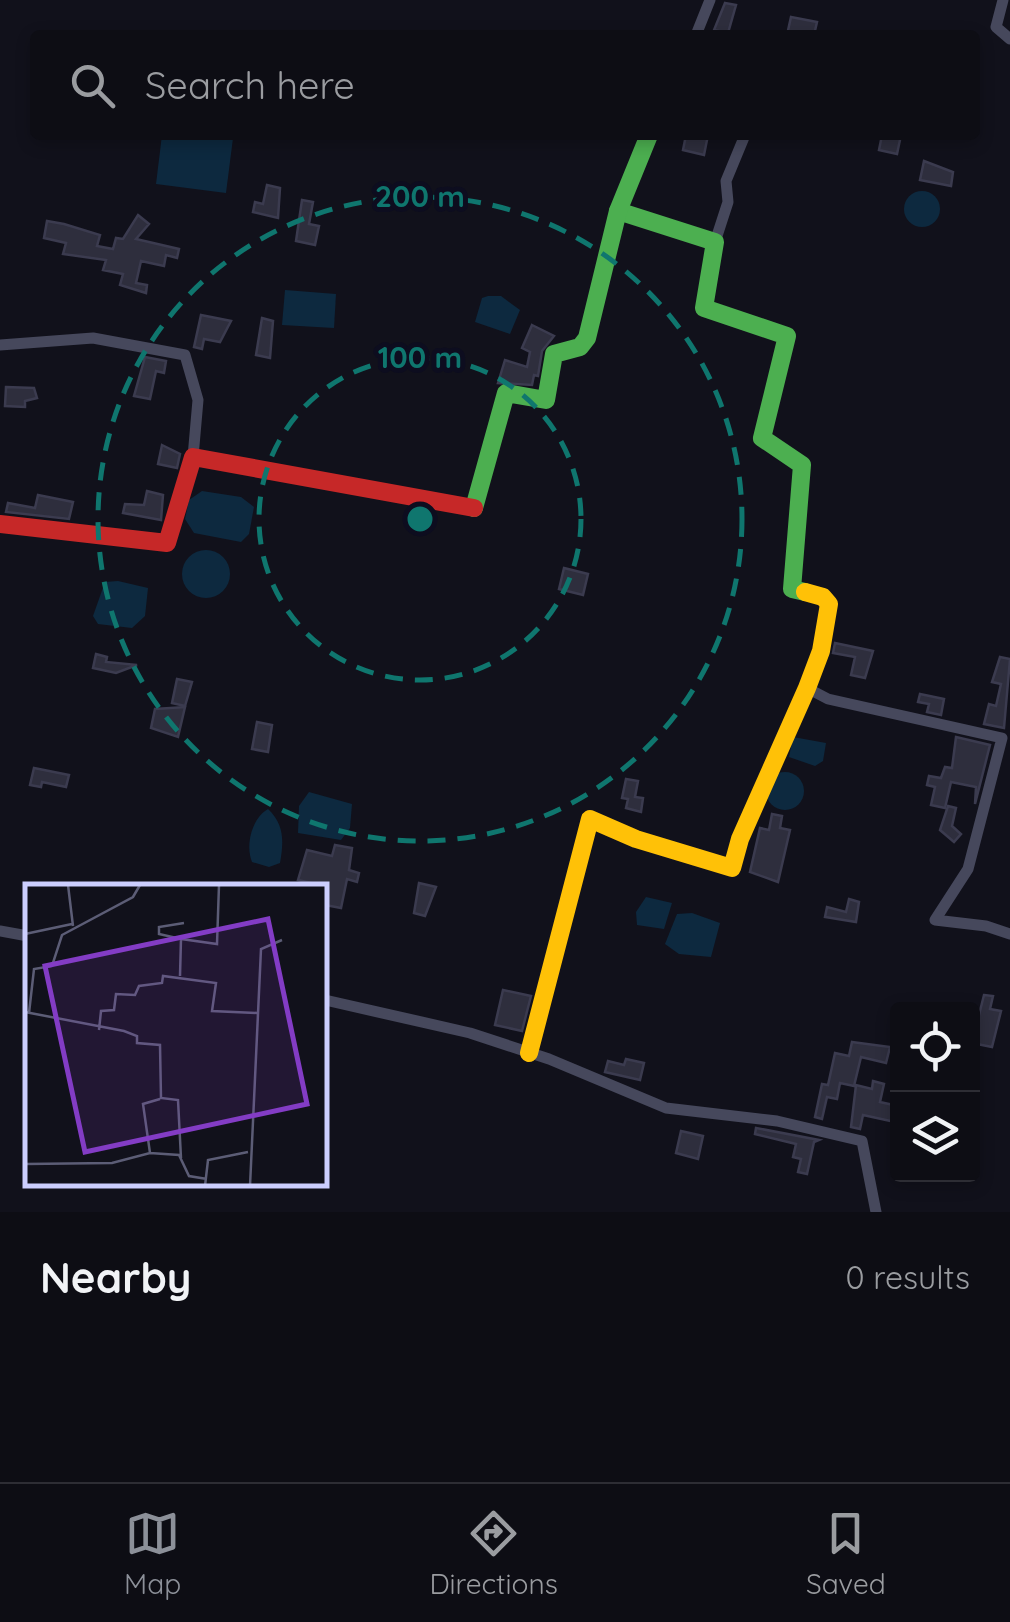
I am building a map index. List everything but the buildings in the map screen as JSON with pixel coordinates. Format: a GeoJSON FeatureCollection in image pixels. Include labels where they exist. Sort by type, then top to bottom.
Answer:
{"type":"FeatureCollection","features":[{"type":"Feature","properties":{"kind":"street"},"geometry":{"type":"LineString","coordinates":[[698,30],[710,0]]}},
{"type":"Feature","properties":{"kind":"street"},"geometry":{"type":"LineString","coordinates":[[1003,0],[996,27],[1010,39]]}},
{"type":"Feature","properties":{"kind":"street"},"geometry":{"type":"LineString","coordinates":[[193,457],[473,511],[506,393],[546,400],[556,351],[580,347],[587,338],[618,211],[647,140]]}},
{"type":"Feature","properties":{"kind":"street"},"geometry":{"type":"LineString","coordinates":[[529,1053],[590,819],[636,839],[732,868],[740,839],[821,651],[829,604],[824,597],[792,589],[802,465],[762,438],[787,336],[704,308],[715,242],[728,202],[726,180],[742,140]]}},
{"type":"Feature","properties":{"kind":"street"},"geometry":{"type":"LineString","coordinates":[[618,211],[715,242]]}},
{"type":"Feature","properties":{"kind":"street"},"geometry":{"type":"LineString","coordinates":[[0,345],[93,338],[185,355],[195,378],[198,400],[193,457],[168,543],[0,524]]}},
{"type":"Feature","properties":{"kind":"street"},"geometry":{"type":"LineString","coordinates":[[807,688],[828,699],[1002,738]]}},
{"type":"Feature","properties":{"kind":"street"},"geometry":{"type":"LineString","coordinates":[[1010,727],[1002,738],[968,869],[934,920],[986,926],[1010,934]]}},
{"type":"Feature","properties":{"kind":"street"},"geometry":{"type":"LineString","coordinates":[[0,931],[25,935]]}},
{"type":"Feature","properties":{"kind":"street"},"geometry":{"type":"LineString","coordinates":[[328,1001],[470,1033],[666,1108],[777,1121],[862,1141],[876,1212]]}},
{"type":"Feature","properties":{"kind":"water"},"geometry":{"type":"Polygon","coordinates":[[[161,140],[233,140],[226,193],[156,184],[161,140]]]}},
{"type":"Feature","properties":{"kind":"water"},"geometry":{"type":"Polygon","coordinates":[[[922,191],[935,196],[940,209],[935,222],[922,227],[909,222],[904,209],[909,196],[922,191]]]}},
{"type":"Feature","properties":{"kind":"water"},"geometry":{"type":"Polygon","coordinates":[[[285,290],[336,294],[334,328],[282,325],[285,290]]]}},
{"type":"Feature","properties":{"kind":"water"},"geometry":{"type":"Polygon","coordinates":[[[501,296],[520,310],[510,334],[475,322],[482,298],[501,296]]]}},
{"type":"Feature","properties":{"kind":"water"},"geometry":{"type":"Polygon","coordinates":[[[202,491],[241,497],[254,507],[249,534],[241,542],[194,533],[185,519],[189,500],[202,491]]]}},
{"type":"Feature","properties":{"kind":"water"},"geometry":{"type":"Polygon","coordinates":[[[206,550],[223,557],[230,574],[223,591],[206,598],[189,591],[182,574],[189,557],[206,550]]]}},
{"type":"Feature","properties":{"kind":"water"},"geometry":{"type":"Polygon","coordinates":[[[105,582],[148,588],[145,616],[132,628],[98,624],[93,616],[105,582]]]}},
{"type":"Feature","properties":{"kind":"water"},"geometry":{"type":"Polygon","coordinates":[[[793,737],[826,743],[823,761],[815,766],[789,757],[793,737]]]}},
{"type":"Feature","properties":{"kind":"water"},"geometry":{"type":"Polygon","coordinates":[[[785,772],[798,778],[804,791],[798,804],[785,810],[772,804],[766,791],[772,778],[785,772]]]}},
{"type":"Feature","properties":{"kind":"water"},"geometry":{"type":"Polygon","coordinates":[[[309,792],[352,804],[350,828],[341,840],[298,833],[299,806],[309,792]]]}},
{"type":"Feature","properties":{"kind":"water"},"geometry":{"type":"Polygon","coordinates":[[[268,809],[280,827],[282,840],[280,863],[269,867],[252,862],[249,848],[254,825],[268,809]]]}},
{"type":"Feature","properties":{"kind":"water"},"geometry":{"type":"Polygon","coordinates":[[[646,897],[672,903],[664,929],[637,925],[636,912],[646,897]]]}},
{"type":"Feature","properties":{"kind":"water"},"geometry":{"type":"Polygon","coordinates":[[[692,913],[720,923],[711,957],[679,954],[665,944],[677,914],[692,913]]]}},
{"type":"Feature","properties":{"kind":"traffic: fast"},"geometry":{"type":"LineString","coordinates":[[474,508],[506,393],[546,400],[554,354],[580,347],[587,338],[618,211],[647,140]]}},
{"type":"Feature","properties":{"kind":"traffic: fast"},"geometry":{"type":"LineString","coordinates":[[618,211],[715,242],[704,308],[787,336],[762,438],[802,465],[792,589],[805,592]]}},
{"type":"Feature","properties":{"kind":"traffic: slow"},"geometry":{"type":"LineString","coordinates":[[529,1053],[590,819],[636,839],[732,868],[740,839],[821,651],[829,604],[823,597],[805,592]]}},
{"type":"Feature","properties":{"kind":"traffic: jam"},"geometry":{"type":"LineString","coordinates":[[0,524],[167,543],[193,457],[474,508]]}}]}
